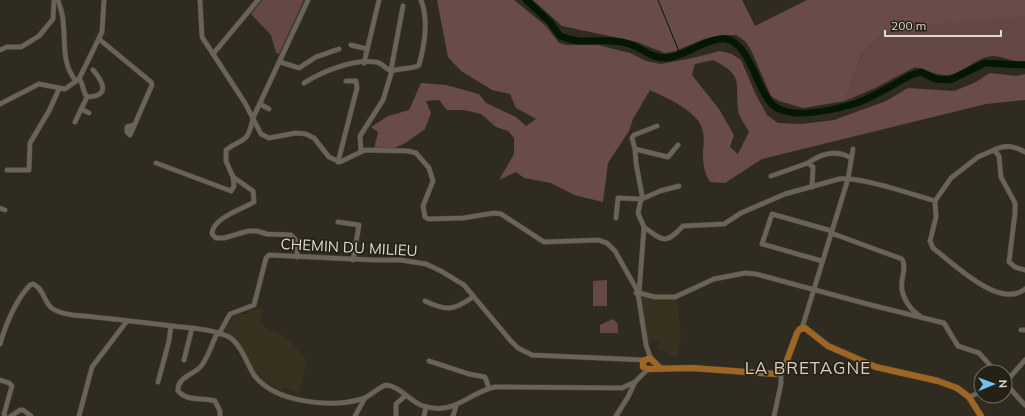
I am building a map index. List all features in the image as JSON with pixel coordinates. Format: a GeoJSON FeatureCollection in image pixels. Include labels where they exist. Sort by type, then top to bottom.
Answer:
{"type":"FeatureCollection","features":[{"type":"Feature","properties":{"kind":"main road"},"geometry":{"type":"LineString","coordinates":[[647,364],[660,368],[722,370],[772,375],[781,371],[788,360],[797,334],[802,328],[808,329],[828,346],[869,364],[948,384],[957,388],[969,397],[981,416]]}},
{"type":"Feature","properties":{"kind":"street"},"geometry":{"type":"LineString","coordinates":[[0,50],[7,47],[21,47],[39,36],[53,19],[54,0]]}},
{"type":"Feature","properties":{"kind":"street"},"geometry":{"type":"LineString","coordinates":[[58,0],[64,21],[64,51],[71,72],[83,83],[84,93],[87,97]]}},
{"type":"Feature","properties":{"kind":"street"},"geometry":{"type":"LineString","coordinates":[[0,104],[39,84],[58,89],[65,89],[78,80],[99,39],[104,25],[104,0]]}},
{"type":"Feature","properties":{"kind":"street"},"geometry":{"type":"LineString","coordinates":[[200,0],[201,33],[253,118],[261,134],[269,138],[296,133],[310,135],[328,157],[338,162],[347,160],[365,150],[408,151],[416,153],[424,160],[429,168],[433,182],[422,210],[428,219],[463,218],[494,213],[501,214],[544,242],[602,241],[607,243],[615,251],[638,292],[655,296],[675,297],[714,279],[745,273],[756,274],[944,323],[958,346],[979,353],[989,364]]}},
{"type":"Feature","properties":{"kind":"street"},"geometry":{"type":"LineString","coordinates":[[214,54],[258,0]]}},
{"type":"Feature","properties":{"kind":"street"},"geometry":{"type":"LineString","coordinates":[[156,163],[231,191],[234,186],[233,178],[226,161],[226,150],[244,141],[248,135],[253,118],[308,0]]}},
{"type":"Feature","properties":{"kind":"street"},"geometry":{"type":"LineString","coordinates":[[364,63],[379,0]]}},
{"type":"Feature","properties":{"kind":"street"},"geometry":{"type":"LineString","coordinates":[[304,83],[326,70],[364,63],[378,62],[392,70],[416,67],[419,65],[425,35],[425,20],[421,0]]}},
{"type":"Feature","properties":{"kind":"street"},"geometry":{"type":"LineString","coordinates":[[361,152],[360,136],[383,100],[392,70],[403,6]]}},
{"type":"Feature","properties":{"kind":"street"},"geometry":{"type":"LineString","coordinates":[[99,39],[151,82],[152,85],[134,125]]}},
{"type":"Feature","properties":{"kind":"street"},"geometry":{"type":"LineString","coordinates":[[332,45],[334,51]]}},
{"type":"Feature","properties":{"kind":"street"},"geometry":{"type":"LineString","coordinates":[[351,45],[367,49]]}},
{"type":"Feature","properties":{"kind":"street"},"geometry":{"type":"LineString","coordinates":[[280,62],[299,68],[316,57],[339,49]]}},
{"type":"Feature","properties":{"kind":"street"},"geometry":{"type":"LineString","coordinates":[[87,97],[97,96],[102,92],[102,81],[94,70]]}},
{"type":"Feature","properties":{"kind":"street"},"geometry":{"type":"LineString","coordinates":[[338,162],[357,88],[356,81],[346,81]]}},
{"type":"Feature","properties":{"kind":"street"},"geometry":{"type":"LineString","coordinates":[[7,170],[29,170],[30,143],[49,111],[58,89]]}},
{"type":"Feature","properties":{"kind":"street"},"geometry":{"type":"LineString","coordinates":[[75,122],[87,97]]}},
{"type":"Feature","properties":{"kind":"street"},"geometry":{"type":"LineString","coordinates":[[260,104],[269,109]]}},
{"type":"Feature","properties":{"kind":"street"},"geometry":{"type":"LineString","coordinates":[[81,109],[88,113]]}},
{"type":"Feature","properties":{"kind":"street"},"geometry":{"type":"LineString","coordinates":[[616,416],[647,364],[647,351],[638,292],[644,227],[638,213],[642,199],[636,163],[636,149],[632,138],[634,135],[657,126]]}},
{"type":"Feature","properties":{"kind":"street"},"geometry":{"type":"LineString","coordinates":[[636,149],[668,157],[678,145]]}},
{"type":"Feature","properties":{"kind":"street"},"geometry":{"type":"LineString","coordinates":[[1025,152],[1011,146],[1003,146],[978,157],[951,178],[936,201],[936,217],[930,241],[932,248],[972,279],[1002,294],[1015,295],[1025,289]]}},
{"type":"Feature","properties":{"kind":"street"},"geometry":{"type":"LineString","coordinates":[[802,328],[848,179],[852,149]]}},
{"type":"Feature","properties":{"kind":"street"},"geometry":{"type":"LineString","coordinates":[[994,150],[999,156],[1001,177],[1015,203],[1009,262],[1015,268],[1025,270]]}},
{"type":"Feature","properties":{"kind":"street"},"geometry":{"type":"LineString","coordinates":[[771,176],[808,163],[816,157],[830,153],[842,152],[851,158]]}},
{"type":"Feature","properties":{"kind":"street"},"geometry":{"type":"LineString","coordinates":[[808,163],[813,167],[812,187]]}},
{"type":"Feature","properties":{"kind":"street"},"geometry":{"type":"LineString","coordinates":[[233,178],[253,191],[254,202],[237,209],[219,222],[212,230],[212,234],[216,238],[224,238],[248,230],[267,234],[291,235],[297,241],[297,257]]}},
{"type":"Feature","properties":{"kind":"street"},"geometry":{"type":"LineString","coordinates":[[644,227],[655,235],[666,239],[671,238],[683,226],[724,224],[748,210],[785,194],[839,179],[848,179],[936,201]]}},
{"type":"Feature","properties":{"kind":"street"},"geometry":{"type":"LineString","coordinates":[[616,218],[618,198],[642,199],[660,191],[678,186]]}},
{"type":"Feature","properties":{"kind":"street"},"geometry":{"type":"LineString","coordinates":[[0,208],[5,210]]}},
{"type":"Feature","properties":{"kind":"street"},"geometry":{"type":"LineString","coordinates":[[822,261],[762,244],[772,214],[832,232],[902,259],[904,265],[902,281],[903,293],[910,309],[924,318]]}},
{"type":"Feature","properties":{"kind":"street"},"geometry":{"type":"LineString","coordinates":[[338,222],[359,225],[353,260]]}},
{"type":"Feature","properties":{"kind":"street","name":"CHEMIN DU MILIEU"},"geometry":{"type":"LineString","coordinates":[[218,333],[230,314],[254,305],[267,257],[269,255],[353,260],[401,260],[426,264],[453,277],[464,285],[496,326],[518,348],[532,355],[637,360],[647,364]]}},
{"type":"Feature","properties":{"kind":"street"},"geometry":{"type":"LineString","coordinates":[[0,344],[6,325],[30,285],[36,285],[50,307],[57,311],[192,328],[218,333],[232,339],[256,376],[265,385],[278,392],[315,403],[328,403],[365,398]]}},
{"type":"Feature","properties":{"kind":"street"},"geometry":{"type":"LineString","coordinates":[[424,301],[438,308],[453,308],[473,297]]}},
{"type":"Feature","properties":{"kind":"street"},"geometry":{"type":"LineString","coordinates":[[79,416],[92,367],[127,321]]}},
{"type":"Feature","properties":{"kind":"street"},"geometry":{"type":"LineString","coordinates":[[158,382],[169,341],[171,326]]}},
{"type":"Feature","properties":{"kind":"street"},"geometry":{"type":"LineString","coordinates":[[184,360],[192,328]]}},
{"type":"Feature","properties":{"kind":"street"},"geometry":{"type":"LineString","coordinates":[[218,333],[202,366],[182,379],[177,386],[178,391],[183,396],[197,400],[215,401],[220,411],[220,416]]}},
{"type":"Feature","properties":{"kind":"street"},"geometry":{"type":"LineString","coordinates":[[1013,374],[1025,360]]}},
{"type":"Feature","properties":{"kind":"street"},"geometry":{"type":"LineString","coordinates":[[429,361],[469,374],[485,376],[489,388]]}},
{"type":"Feature","properties":{"kind":"street"},"geometry":{"type":"LineString","coordinates":[[774,416],[781,384],[781,371]]}},
{"type":"Feature","properties":{"kind":"street"},"geometry":{"type":"LineString","coordinates":[[0,380],[9,382],[12,386],[4,414],[5,416]]}},
{"type":"Feature","properties":{"kind":"street"},"geometry":{"type":"LineString","coordinates":[[355,416],[365,398],[380,387],[386,385],[396,388],[415,403],[436,409],[456,406],[489,388],[557,387],[616,389],[635,382]]}},
{"type":"Feature","properties":{"kind":"street"},"geometry":{"type":"LineString","coordinates":[[1013,392],[1025,405]]}},
{"type":"Feature","properties":{"kind":"street"},"geometry":{"type":"LineString","coordinates":[[969,397],[973,395]]}},
{"type":"Feature","properties":{"kind":"street"},"geometry":{"type":"LineString","coordinates":[[396,416],[396,404],[405,396]]}},
{"type":"Feature","properties":{"kind":"street"},"geometry":{"type":"LineString","coordinates":[[453,416],[456,406]]}},
{"type":"Feature","properties":{"kind":"street"},"geometry":{"type":"LineString","coordinates":[[424,416],[426,407]]}},
{"type":"Feature","properties":{"kind":"street"},"geometry":{"type":"LineString","coordinates":[[11,416],[20,410],[23,410],[31,416]]}},
{"type":"Feature","properties":{"kind":"shaded area"},"geometry":{"type":"Polygon","coordinates":[[[262,0],[304,0],[279,54],[276,53],[271,35],[251,14],[262,0]]]}},
{"type":"Feature","properties":{"kind":"shaded area"},"geometry":{"type":"Polygon","coordinates":[[[437,0],[514,0],[546,26],[559,43],[566,45],[598,45],[630,53],[646,61],[661,64],[720,51],[732,54],[741,60],[756,95],[767,115],[778,123],[801,124],[834,120],[886,101],[908,88],[954,91],[974,83],[990,73],[1016,76],[1025,74],[1025,100],[986,104],[762,159],[725,183],[710,182],[706,174],[703,162],[703,133],[699,122],[680,105],[650,90],[633,119],[629,131],[608,163],[603,202],[574,195],[551,183],[524,178],[516,172],[499,180],[514,154],[514,138],[508,131],[496,127],[481,114],[464,110],[447,110],[439,100],[426,101],[431,113],[425,129],[407,142],[393,149],[374,149],[378,132],[371,127],[388,116],[409,110],[421,83],[446,85],[479,94],[486,103],[516,117],[526,126],[536,119],[516,108],[510,94],[492,90],[461,71],[448,57],[437,0]],[[713,60],[695,64],[692,75],[719,109],[734,135],[730,147],[738,154],[749,132],[738,110],[736,80],[730,70],[713,60]]]}},
{"type":"Feature","properties":{"kind":"shaded area"},"geometry":{"type":"Polygon","coordinates":[[[533,0],[742,0],[755,26],[807,0],[1025,0],[1025,16],[898,27],[875,41],[861,56],[845,101],[803,108],[779,101],[771,96],[751,50],[745,41],[736,35],[722,35],[704,39],[675,51],[665,53],[637,42],[562,26],[533,0]]]}},
{"type":"Feature","properties":{"kind":"shaded area"},"geometry":{"type":"Polygon","coordinates":[[[1018,15],[1025,16],[1025,61],[1017,61],[994,56],[988,57],[976,61],[954,74],[948,75],[915,67],[875,88],[845,101],[861,56],[875,41],[898,27],[1018,15]]]}},
{"type":"Feature","properties":{"kind":"shaded area"},"geometry":{"type":"Polygon","coordinates":[[[607,280],[607,306],[593,306],[593,281],[607,280]]]}},
{"type":"Feature","properties":{"kind":"shaded area"},"geometry":{"type":"Polygon","coordinates":[[[644,295],[673,300],[677,298],[681,337],[678,357],[667,355],[667,351],[658,350],[659,342],[646,341],[647,333],[645,332],[641,298],[644,295]]]}},
{"type":"Feature","properties":{"kind":"shaded area"},"geometry":{"type":"Polygon","coordinates":[[[257,307],[263,310],[260,324],[288,339],[307,361],[298,395],[294,391],[285,388],[280,389],[264,381],[254,371],[238,342],[232,335],[224,332],[235,314],[249,314],[251,309],[256,310],[257,307]]]}},
{"type":"Feature","properties":{"kind":"shaded area"},"geometry":{"type":"Polygon","coordinates":[[[613,319],[618,324],[618,333],[600,333],[600,325],[613,319]]]}},
{"type":"Feature","properties":{"kind":"waterway"},"geometry":{"type":"LineString","coordinates":[[526,0],[550,22],[560,36],[578,41],[608,41],[626,43],[661,58],[673,57],[719,39],[726,39],[734,42],[746,56],[770,102],[777,108],[787,112],[810,113],[854,104],[911,75],[921,72],[935,79],[950,80],[985,63],[1025,65]]}},
{"type":"Feature","properties":{"kind":"waterway"},"geometry":{"type":"LineString","coordinates":[[658,0],[680,54]]}},
{"type":"Feature","properties":{"kind":"district","name":"LA BRETAGNE"},"geometry":{"type":"Point","coordinates":[808,367]}}]}
